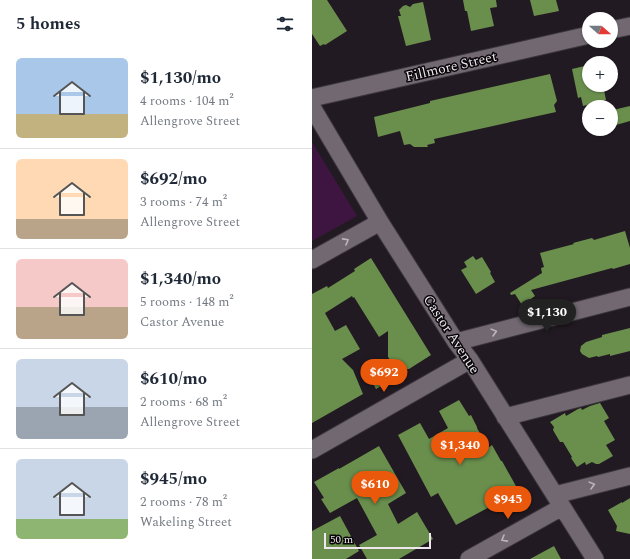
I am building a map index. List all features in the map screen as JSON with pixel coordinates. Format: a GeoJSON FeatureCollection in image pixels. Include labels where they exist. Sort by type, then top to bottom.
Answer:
{"type":"FeatureCollection","features":[{"type":"Feature","properties":{"kind":"street"},"geometry":{"type":"LineString","coordinates":[[618,29],[630,26]]}},
{"type":"Feature","properties":{"kind":"street","name":"Fillmore Street"},"geometry":{"type":"LineString","coordinates":[[312,98],[582,37]]}},
{"type":"Feature","properties":{"kind":"street","name":"Castor Avenue"},"geometry":{"type":"LineString","coordinates":[[312,107],[380,222],[456,342],[470,360],[595,559]]}},
{"type":"Feature","properties":{"kind":"street"},"geometry":{"type":"LineString","coordinates":[[312,260],[380,222]]}},
{"type":"Feature","properties":{"kind":"street"},"geometry":{"type":"LineString","coordinates":[[456,342],[630,297]]}},
{"type":"Feature","properties":{"kind":"street"},"geometry":{"type":"LineString","coordinates":[[312,450],[470,360]]}},
{"type":"Feature","properties":{"kind":"street"},"geometry":{"type":"LineString","coordinates":[[505,417],[630,385]]}},
{"type":"Feature","properties":{"kind":"street"},"geometry":{"type":"LineString","coordinates":[[469,559],[559,501],[630,476]]}},
{"type":"Feature","properties":{"kind":"shaded area"},"geometry":{"type":"Polygon","coordinates":[[[312,142],[357,216],[312,241],[312,142]]]}},
{"type":"Feature","properties":{"kind":"building"},"geometry":{"type":"Polygon","coordinates":[[[312,0],[327,0],[347,31],[325,45],[320,46],[312,34],[312,0]]]}},
{"type":"Feature","properties":{"kind":"building"},"geometry":{"type":"Polygon","coordinates":[[[463,0],[496,0],[497,7],[490,8],[494,26],[471,31],[463,0]]]}},
{"type":"Feature","properties":{"kind":"building"},"geometry":{"type":"Polygon","coordinates":[[[530,0],[556,0],[559,11],[534,16],[530,0]]]}},
{"type":"Feature","properties":{"kind":"building"},"geometry":{"type":"Polygon","coordinates":[[[423,2],[431,40],[406,46],[398,16],[401,16],[399,10],[406,5],[410,7],[413,4],[423,2]]]}},
{"type":"Feature","properties":{"kind":"building"},"geometry":{"type":"Polygon","coordinates":[[[582,67],[582,92],[604,92],[606,100],[582,100],[582,102],[581,97],[578,98],[572,69],[582,67]]]}},
{"type":"Feature","properties":{"kind":"building"},"geometry":{"type":"Polygon","coordinates":[[[550,74],[557,101],[554,105],[556,112],[434,139],[435,143],[427,145],[428,147],[414,147],[410,144],[404,145],[400,131],[378,137],[374,117],[430,103],[430,101],[550,74]]]}},
{"type":"Feature","properties":{"kind":"building"},"geometry":{"type":"Polygon","coordinates":[[[630,106],[630,121],[618,124],[618,109],[630,106]]]}},
{"type":"Feature","properties":{"kind":"building"},"geometry":{"type":"Polygon","coordinates":[[[625,231],[630,248],[630,264],[531,290],[535,296],[522,305],[515,294],[511,295],[510,293],[542,273],[541,268],[544,267],[540,253],[592,238],[594,240],[625,231]]]}},
{"type":"Feature","properties":{"kind":"building"},"geometry":{"type":"Polygon","coordinates":[[[473,256],[476,260],[482,257],[495,282],[476,294],[461,270],[467,267],[464,262],[473,256]]]}},
{"type":"Feature","properties":{"kind":"building"},"geometry":{"type":"Polygon","coordinates":[[[371,258],[431,355],[409,369],[405,369],[399,373],[388,357],[388,331],[379,337],[352,296],[325,313],[335,331],[346,325],[360,349],[342,359],[353,370],[363,394],[312,423],[312,294],[327,286],[328,288],[355,271],[354,269],[371,258]]]}},
{"type":"Feature","properties":{"kind":"building"},"geometry":{"type":"Polygon","coordinates":[[[630,328],[630,351],[610,356],[610,354],[589,358],[580,351],[581,346],[586,342],[602,337],[602,335],[630,328]]]}},
{"type":"Feature","properties":{"kind":"building"},"geometry":{"type":"Polygon","coordinates":[[[385,369],[391,380],[376,389],[370,378],[385,369]]]}},
{"type":"Feature","properties":{"kind":"building"},"geometry":{"type":"Polygon","coordinates":[[[459,400],[469,416],[471,415],[488,448],[492,445],[522,497],[498,510],[495,504],[456,525],[438,493],[431,497],[398,435],[420,423],[429,439],[448,428],[439,411],[459,400]]]}},
{"type":"Feature","properties":{"kind":"building"},"geometry":{"type":"Polygon","coordinates":[[[600,403],[609,418],[604,421],[615,440],[606,445],[613,456],[599,464],[592,462],[586,465],[585,462],[577,467],[563,442],[560,442],[553,430],[554,427],[550,422],[565,413],[566,416],[578,409],[581,408],[582,410],[600,403]]]}},
{"type":"Feature","properties":{"kind":"building"},"geometry":{"type":"Polygon","coordinates":[[[379,446],[406,493],[388,504],[398,524],[417,512],[433,539],[399,559],[367,559],[359,545],[377,535],[357,498],[330,513],[321,499],[324,498],[314,482],[379,446]]]}},
{"type":"Feature","properties":{"kind":"building"},"geometry":{"type":"Polygon","coordinates":[[[630,498],[630,534],[616,531],[617,526],[608,510],[630,498]]]}},
{"type":"Feature","properties":{"kind":"building"},"geometry":{"type":"Polygon","coordinates":[[[340,516],[359,551],[346,559],[312,559],[312,531],[340,516]]]}},
{"type":"Feature","properties":{"kind":"building"},"geometry":{"type":"Polygon","coordinates":[[[554,546],[561,559],[530,559],[554,546]]]}}]}
